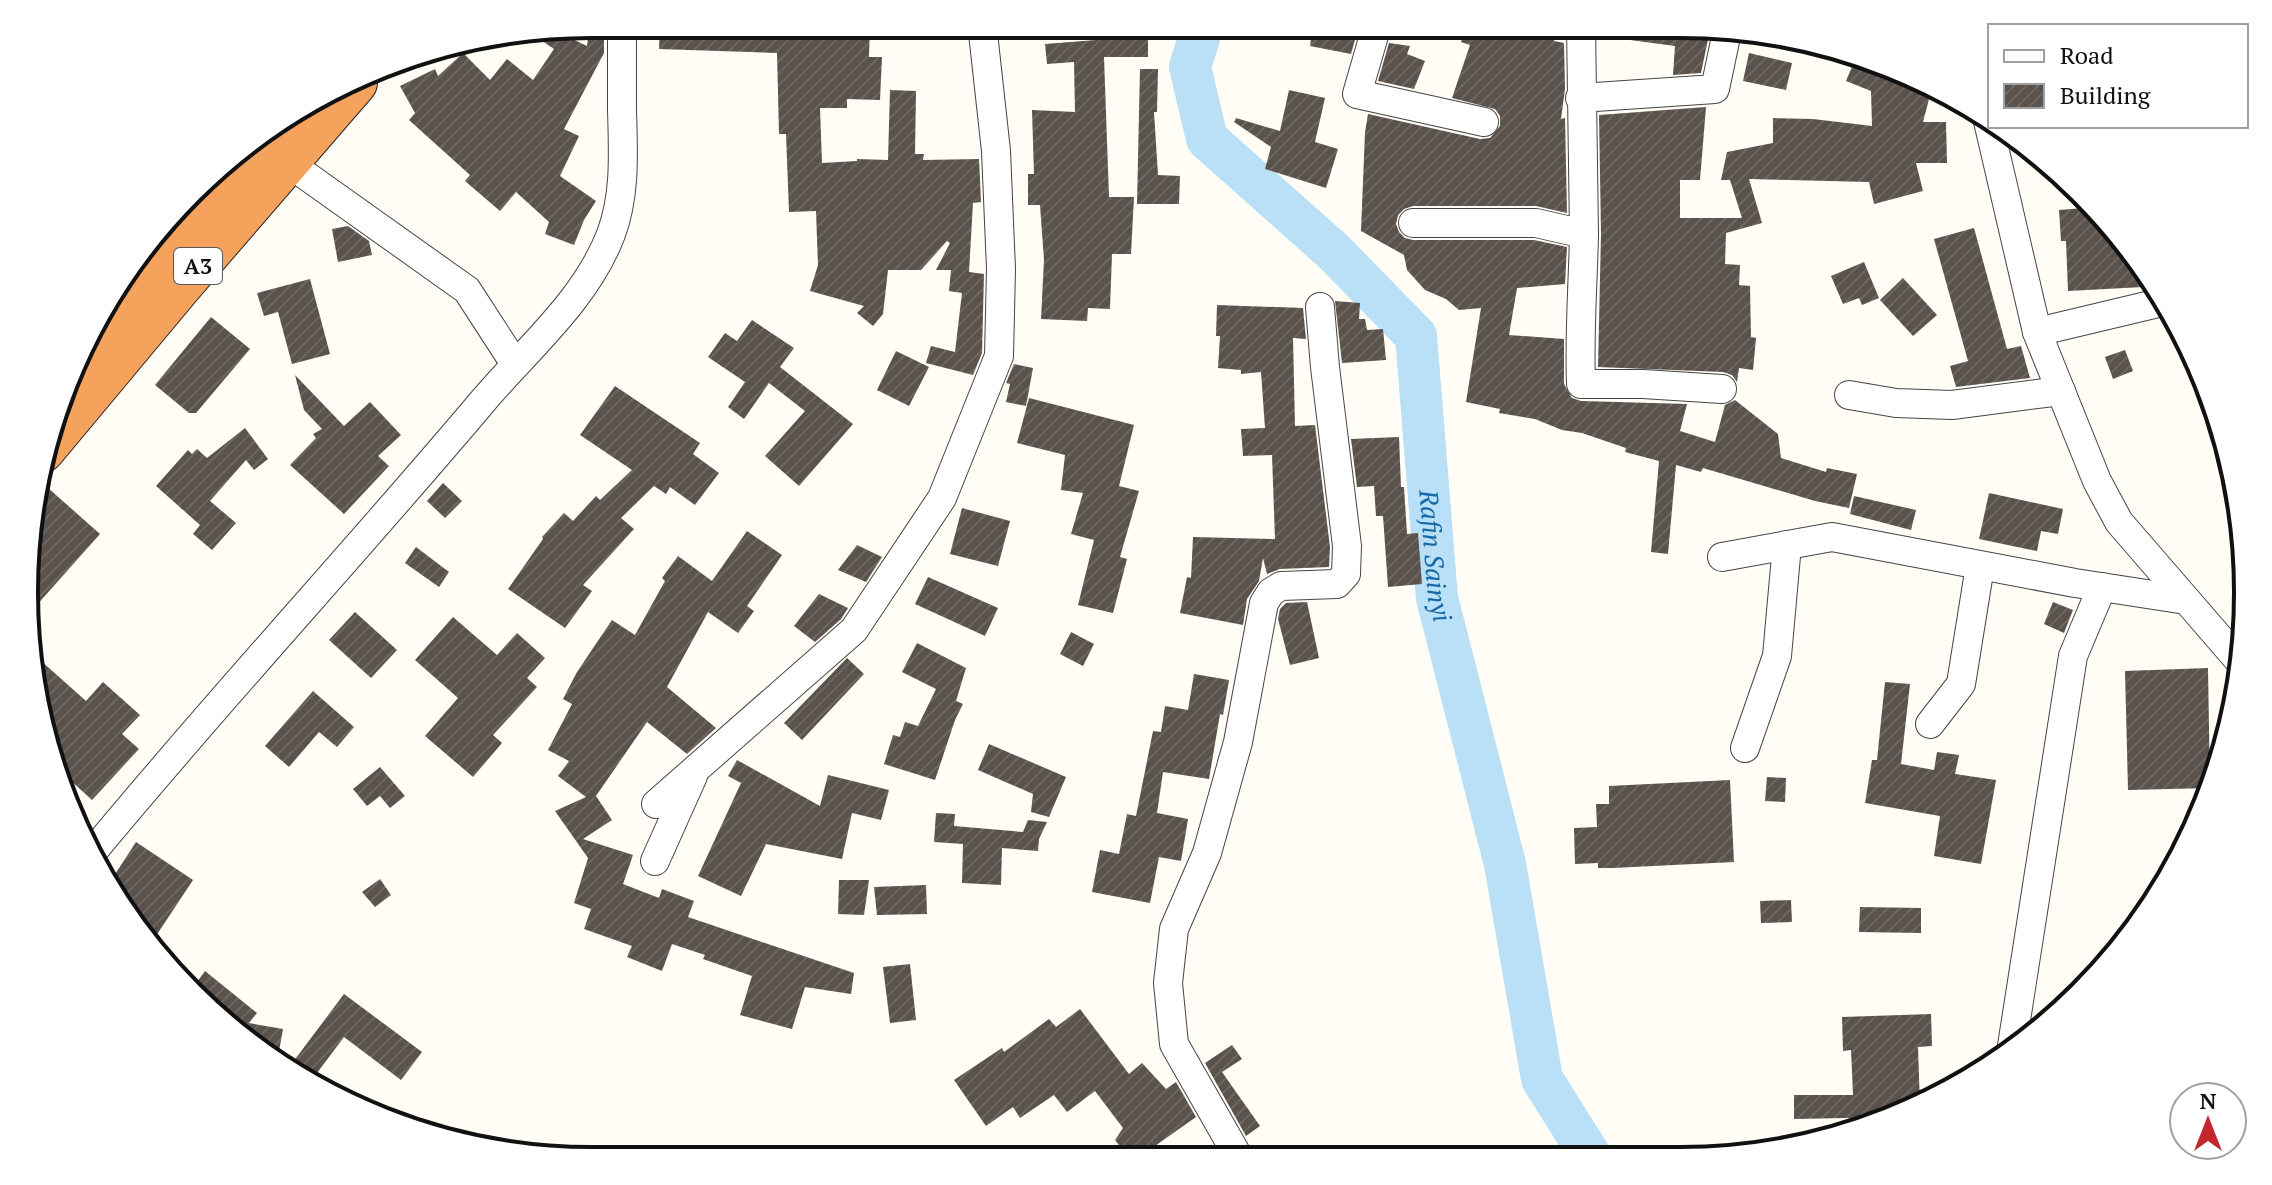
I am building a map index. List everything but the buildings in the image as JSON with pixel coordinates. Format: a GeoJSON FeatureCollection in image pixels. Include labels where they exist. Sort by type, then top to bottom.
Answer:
{"type":"FeatureCollection","features":[{"type":"Feature","properties":{"kind":"highway","name":"A3"},"geometry":{"type":"LineString","coordinates":[[102,335],[162,267],[285,142],[332,103]]}},
{"type":"Feature","properties":{"kind":"highway","name":"A3"},"geometry":{"type":"LineString","coordinates":[[67,414],[162,267]]}},
{"type":"Feature","properties":{"kind":"street"},"geometry":{"type":"LineString","coordinates":[[99,845],[591,275],[612,232],[621,199],[622,38]]}},
{"type":"Feature","properties":{"kind":"street"},"geometry":{"type":"LineString","coordinates":[[656,804],[854,630],[942,498],[999,356],[1001,269],[996,151],[984,38]]}},
{"type":"Feature","properties":{"kind":"street"},"geometry":{"type":"LineString","coordinates":[[1373,38],[1357,94],[1484,122]]}},
{"type":"Feature","properties":{"kind":"street"},"geometry":{"type":"LineString","coordinates":[[1581,38],[1584,234],[1583,304],[1579,336],[1581,384],[1722,389]]}},
{"type":"Feature","properties":{"kind":"street"},"geometry":{"type":"LineString","coordinates":[[1580,98],[1715,89],[1725,40]]}},
{"type":"Feature","properties":{"kind":"street"},"geometry":{"type":"LineString","coordinates":[[1991,133],[2037,332],[2097,481],[2119,522],[2231,651]]}},
{"type":"Feature","properties":{"kind":"street"},"geometry":{"type":"LineString","coordinates":[[285,142],[467,290],[515,364]]}},
{"type":"Feature","properties":{"kind":"street"},"geometry":{"type":"LineString","coordinates":[[1413,223],[1536,223],[1584,234]]}},
{"type":"Feature","properties":{"kind":"street"},"geometry":{"type":"LineString","coordinates":[[2037,332],[2153,304]]}},
{"type":"Feature","properties":{"kind":"street"},"geometry":{"type":"LineString","coordinates":[[1233,1147],[1174,1044],[1170,970],[1174,929],[1207,853],[1238,742],[1264,603],[1271,592],[1281,586],[1337,584],[1346,574],[1347,546],[1320,307]]}},
{"type":"Feature","properties":{"kind":"street"},"geometry":{"type":"LineString","coordinates":[[1849,395],[1896,403],[1952,405],[2061,391]]}},
{"type":"Feature","properties":{"kind":"street"},"geometry":{"type":"LineString","coordinates":[[1722,557],[1832,537],[1980,566],[2186,600]]}},
{"type":"Feature","properties":{"kind":"street"},"geometry":{"type":"LineString","coordinates":[[1745,748],[1777,656],[1787,545]]}},
{"type":"Feature","properties":{"kind":"street"},"geometry":{"type":"LineString","coordinates":[[1930,724],[1961,684],[1980,566]]}},
{"type":"Feature","properties":{"kind":"street"},"geometry":{"type":"LineString","coordinates":[[2014,1034],[2073,656],[2102,587]]}},
{"type":"Feature","properties":{"kind":"street"},"geometry":{"type":"LineString","coordinates":[[655,861],[695,772]]}},
{"type":"Feature","properties":{"kind":"waterway","name":"Rafin Sainyi"},"geometry":{"type":"LineString","coordinates":[[1199,38],[1190,67],[1207,139],[1334,252],[1416,336],[1437,598],[1505,864],[1542,1079],[1585,1147]]}}]}
